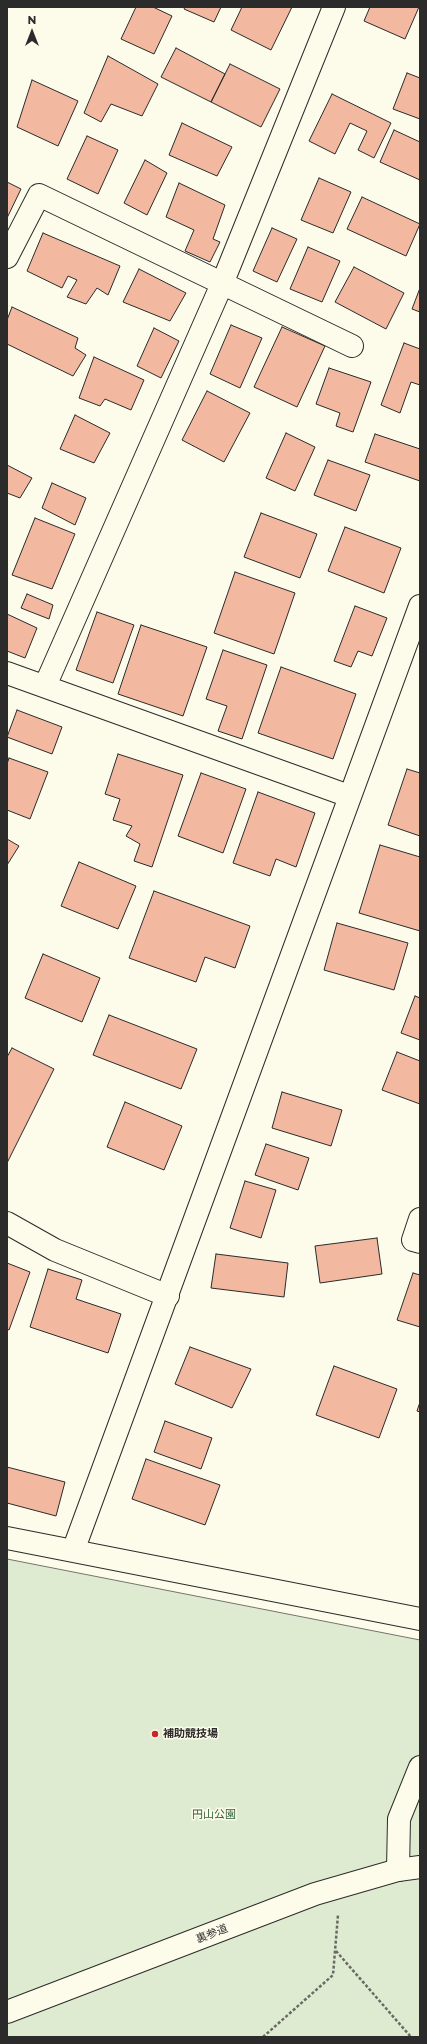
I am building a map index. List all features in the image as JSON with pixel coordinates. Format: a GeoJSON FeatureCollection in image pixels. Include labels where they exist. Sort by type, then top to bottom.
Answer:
{"type":"FeatureCollection","features":[{"type":"Feature","properties":{"kind":"street"},"geometry":{"type":"LineString","coordinates":[[45,686],[222,284],[334,7]]}},
{"type":"Feature","properties":{"kind":"street"},"geometry":{"type":"LineString","coordinates":[[7,257],[39,195],[352,346]]}},
{"type":"Feature","properties":{"kind":"street"},"geometry":{"type":"LineString","coordinates":[[73,1551],[168,1296],[349,796],[420,606]]}},
{"type":"Feature","properties":{"kind":"street"},"geometry":{"type":"LineString","coordinates":[[7,673],[349,796]]}},
{"type":"Feature","properties":{"kind":"street"},"geometry":{"type":"LineString","coordinates":[[420,1219],[413,1240],[420,1242]]}},
{"type":"Feature","properties":{"kind":"street"},"geometry":{"type":"LineString","coordinates":[[7,1223],[55,1250],[168,1296]]}},
{"type":"Feature","properties":{"kind":"street"},"geometry":{"type":"LineString","coordinates":[[7,1538],[420,1619]]}},
{"type":"Feature","properties":{"kind":"street"},"geometry":{"type":"LineString","coordinates":[[398,1870],[399,1819],[420,1767]]}},
{"type":"Feature","properties":{"kind":"street","name":"裏参道"},"geometry":{"type":"LineString","coordinates":[[7,2012],[315,1894],[398,1870],[420,1868]]}},
{"type":"Feature","properties":{"kind":"path"},"geometry":{"type":"LineString","coordinates":[[263,2037],[333,1975],[341,1887]]}},
{"type":"Feature","properties":{"kind":"path"},"geometry":{"type":"LineString","coordinates":[[335,1950],[411,2037]]}},
{"type":"Feature","properties":{"kind":"green space","name":"円山公園"},"geometry":{"type":"Polygon","coordinates":[[[7,1559],[420,1640],[420,2037],[7,2037],[7,1559]]]}},
{"type":"Feature","properties":{"kind":"building"},"geometry":{"type":"Polygon","coordinates":[[[136,7],[153,7],[172,16],[154,54],[121,39],[136,7]]]}},
{"type":"Feature","properties":{"kind":"building"},"geometry":{"type":"Polygon","coordinates":[[[185,7],[221,7],[214,22],[184,9],[185,7]]]}},
{"type":"Feature","properties":{"kind":"building"},"geometry":{"type":"Polygon","coordinates":[[[242,7],[292,7],[271,50],[231,30],[242,7]]]}},
{"type":"Feature","properties":{"kind":"building"},"geometry":{"type":"Polygon","coordinates":[[[370,7],[419,7],[405,39],[364,21],[370,7]]]}},
{"type":"Feature","properties":{"kind":"building"},"geometry":{"type":"Polygon","coordinates":[[[176,48],[225,74],[211,102],[161,77],[176,48]]]}},
{"type":"Feature","properties":{"kind":"building"},"geometry":{"type":"Polygon","coordinates":[[[108,56],[158,84],[142,116],[111,104],[101,122],[84,113],[108,56]]]}},
{"type":"Feature","properties":{"kind":"building"},"geometry":{"type":"Polygon","coordinates":[[[230,64],[280,89],[261,127],[211,102],[230,64]]]}},
{"type":"Feature","properties":{"kind":"building"},"geometry":{"type":"Polygon","coordinates":[[[407,73],[420,78],[420,119],[393,109],[407,73]]]}},
{"type":"Feature","properties":{"kind":"building"},"geometry":{"type":"Polygon","coordinates":[[[32,80],[78,101],[58,146],[17,127],[32,80]]]}},
{"type":"Feature","properties":{"kind":"building"},"geometry":{"type":"Polygon","coordinates":[[[332,94],[391,123],[374,158],[358,150],[367,131],[350,123],[335,154],[309,141],[332,94]]]}},
{"type":"Feature","properties":{"kind":"building"},"geometry":{"type":"Polygon","coordinates":[[[182,123],[232,147],[217,176],[169,155],[182,123]]]}},
{"type":"Feature","properties":{"kind":"building"},"geometry":{"type":"Polygon","coordinates":[[[394,130],[420,142],[420,180],[380,162],[394,130]]]}},
{"type":"Feature","properties":{"kind":"building"},"geometry":{"type":"Polygon","coordinates":[[[87,136],[118,150],[98,194],[67,179],[87,136]]]}},
{"type":"Feature","properties":{"kind":"building"},"geometry":{"type":"Polygon","coordinates":[[[145,160],[167,173],[147,215],[124,203],[145,160]]]}},
{"type":"Feature","properties":{"kind":"building"},"geometry":{"type":"Polygon","coordinates":[[[319,178],[351,192],[333,233],[301,220],[319,178]]]}},
{"type":"Feature","properties":{"kind":"building"},"geometry":{"type":"Polygon","coordinates":[[[7,182],[21,189],[7,218],[7,182]]]}},
{"type":"Feature","properties":{"kind":"building"},"geometry":{"type":"Polygon","coordinates":[[[179,183],[225,205],[213,239],[220,242],[210,262],[185,251],[194,230],[166,217],[179,183]]]}},
{"type":"Feature","properties":{"kind":"building"},"geometry":{"type":"Polygon","coordinates":[[[362,197],[420,224],[406,256],[347,229],[362,197]]]}},
{"type":"Feature","properties":{"kind":"building"},"geometry":{"type":"Polygon","coordinates":[[[272,228],[297,239],[277,282],[253,271],[272,228]]]}},
{"type":"Feature","properties":{"kind":"building"},"geometry":{"type":"Polygon","coordinates":[[[43,233],[120,266],[108,295],[97,288],[86,304],[67,297],[77,280],[68,276],[62,288],[27,271],[43,233]]]}},
{"type":"Feature","properties":{"kind":"building"},"geometry":{"type":"Polygon","coordinates":[[[308,247],[340,261],[322,302],[290,289],[308,247]]]}},
{"type":"Feature","properties":{"kind":"building"},"geometry":{"type":"Polygon","coordinates":[[[354,267],[404,293],[386,329],[335,302],[354,267]]]}},
{"type":"Feature","properties":{"kind":"building"},"geometry":{"type":"Polygon","coordinates":[[[139,269],[186,293],[170,321],[123,302],[139,269]]]}},
{"type":"Feature","properties":{"kind":"building"},"geometry":{"type":"Polygon","coordinates":[[[420,288],[420,312],[412,309],[420,288]]]}},
{"type":"Feature","properties":{"kind":"building"},"geometry":{"type":"Polygon","coordinates":[[[12,307],[78,338],[75,348],[86,355],[73,376],[7,344],[7,320],[12,307]]]}},
{"type":"Feature","properties":{"kind":"building"},"geometry":{"type":"Polygon","coordinates":[[[231,325],[262,338],[240,388],[210,374],[231,325]]]}},
{"type":"Feature","properties":{"kind":"building"},"geometry":{"type":"Polygon","coordinates":[[[282,327],[325,346],[297,407],[254,387],[282,327]]]}},
{"type":"Feature","properties":{"kind":"building"},"geometry":{"type":"Polygon","coordinates":[[[154,328],[179,341],[161,378],[137,366],[154,328]]]}},
{"type":"Feature","properties":{"kind":"building"},"geometry":{"type":"Polygon","coordinates":[[[404,343],[420,349],[420,385],[411,382],[400,413],[381,405],[404,343]]]}},
{"type":"Feature","properties":{"kind":"building"},"geometry":{"type":"Polygon","coordinates":[[[94,357],[144,380],[131,410],[105,399],[100,406],[79,398],[94,357]]]}},
{"type":"Feature","properties":{"kind":"building"},"geometry":{"type":"Polygon","coordinates":[[[329,368],[371,382],[353,432],[336,426],[340,413],[316,404],[329,368]]]}},
{"type":"Feature","properties":{"kind":"building"},"geometry":{"type":"Polygon","coordinates":[[[207,391],[250,413],[224,462],[182,440],[207,391]]]}},
{"type":"Feature","properties":{"kind":"building"},"geometry":{"type":"Polygon","coordinates":[[[75,415],[110,433],[94,463],[60,449],[75,415]]]}},
{"type":"Feature","properties":{"kind":"building"},"geometry":{"type":"Polygon","coordinates":[[[286,433],[315,447],[295,491],[266,478],[286,433]]]}},
{"type":"Feature","properties":{"kind":"building"},"geometry":{"type":"Polygon","coordinates":[[[375,434],[420,449],[420,481],[365,462],[375,434]]]}},
{"type":"Feature","properties":{"kind":"building"},"geometry":{"type":"Polygon","coordinates":[[[328,460],[370,475],[356,511],[314,495],[328,460]]]}},
{"type":"Feature","properties":{"kind":"building"},"geometry":{"type":"Polygon","coordinates":[[[7,465],[32,478],[20,498],[7,493],[7,465]]]}},
{"type":"Feature","properties":{"kind":"building"},"geometry":{"type":"Polygon","coordinates":[[[52,483],[86,498],[75,525],[42,508],[52,483]]]}},
{"type":"Feature","properties":{"kind":"building"},"geometry":{"type":"Polygon","coordinates":[[[261,513],[317,534],[300,578],[244,557],[261,513]]]}},
{"type":"Feature","properties":{"kind":"building"},"geometry":{"type":"Polygon","coordinates":[[[35,518],[75,534],[52,589],[12,575],[35,518]]]}},
{"type":"Feature","properties":{"kind":"building"},"geometry":{"type":"Polygon","coordinates":[[[345,527],[401,548],[384,593],[328,571],[345,527]]]}},
{"type":"Feature","properties":{"kind":"building"},"geometry":{"type":"Polygon","coordinates":[[[235,572],[295,593],[274,654],[214,633],[235,572]]]}},
{"type":"Feature","properties":{"kind":"building"},"geometry":{"type":"Polygon","coordinates":[[[27,594],[53,605],[49,619],[21,608],[27,594]]]}},
{"type":"Feature","properties":{"kind":"building"},"geometry":{"type":"Polygon","coordinates":[[[355,606],[387,618],[372,656],[358,651],[351,667],[334,661],[355,606]]]}},
{"type":"Feature","properties":{"kind":"building"},"geometry":{"type":"Polygon","coordinates":[[[97,612],[134,625],[113,683],[76,670],[97,612]]]}},
{"type":"Feature","properties":{"kind":"building"},"geometry":{"type":"Polygon","coordinates":[[[7,614],[37,628],[25,658],[7,651],[7,614]]]}},
{"type":"Feature","properties":{"kind":"building"},"geometry":{"type":"Polygon","coordinates":[[[141,625],[207,647],[183,716],[118,694],[141,625]]]}},
{"type":"Feature","properties":{"kind":"building"},"geometry":{"type":"Polygon","coordinates":[[[223,650],[267,665],[242,739],[218,731],[227,706],[206,699],[223,650]]]}},
{"type":"Feature","properties":{"kind":"building"},"geometry":{"type":"Polygon","coordinates":[[[281,667],[356,694],[333,759],[258,733],[281,667]]]}},
{"type":"Feature","properties":{"kind":"building"},"geometry":{"type":"Polygon","coordinates":[[[17,710],[62,727],[52,754],[7,737],[17,710]]]}},
{"type":"Feature","properties":{"kind":"building"},"geometry":{"type":"Polygon","coordinates":[[[118,754],[183,775],[152,867],[134,861],[140,844],[126,836],[132,826],[113,820],[120,799],[105,794],[118,754]]]}},
{"type":"Feature","properties":{"kind":"building"},"geometry":{"type":"Polygon","coordinates":[[[9,758],[48,772],[30,819],[7,810],[7,764],[9,758]]]}},
{"type":"Feature","properties":{"kind":"building"},"geometry":{"type":"Polygon","coordinates":[[[407,769],[420,773],[420,836],[388,825],[407,769]]]}},
{"type":"Feature","properties":{"kind":"building"},"geometry":{"type":"Polygon","coordinates":[[[201,773],[246,789],[223,853],[178,836],[201,773]]]}},
{"type":"Feature","properties":{"kind":"building"},"geometry":{"type":"Polygon","coordinates":[[[258,792],[315,813],[296,867],[276,859],[270,876],[233,863],[258,792]]]}},
{"type":"Feature","properties":{"kind":"building"},"geometry":{"type":"Polygon","coordinates":[[[7,839],[19,846],[7,865],[7,839]]]}},
{"type":"Feature","properties":{"kind":"building"},"geometry":{"type":"Polygon","coordinates":[[[380,845],[420,857],[420,931],[359,913],[380,845]]]}},
{"type":"Feature","properties":{"kind":"building"},"geometry":{"type":"Polygon","coordinates":[[[79,862],[136,886],[118,929],[61,906],[79,862]]]}},
{"type":"Feature","properties":{"kind":"building"},"geometry":{"type":"Polygon","coordinates":[[[154,891],[250,926],[235,968],[205,957],[196,982],[129,958],[154,891]]]}},
{"type":"Feature","properties":{"kind":"building"},"geometry":{"type":"Polygon","coordinates":[[[337,923],[408,943],[394,990],[324,970],[337,923]]]}},
{"type":"Feature","properties":{"kind":"building"},"geometry":{"type":"Polygon","coordinates":[[[43,954],[100,978],[82,1022],[25,998],[43,954]]]}},
{"type":"Feature","properties":{"kind":"building"},"geometry":{"type":"Polygon","coordinates":[[[415,996],[420,998],[420,1040],[401,1033],[415,996]]]}},
{"type":"Feature","properties":{"kind":"building"},"geometry":{"type":"Polygon","coordinates":[[[109,1015],[197,1049],[181,1089],[93,1055],[109,1015]]]}},
{"type":"Feature","properties":{"kind":"building"},"geometry":{"type":"Polygon","coordinates":[[[12,1048],[54,1069],[7,1163],[7,1057],[12,1048]]]}},
{"type":"Feature","properties":{"kind":"building"},"geometry":{"type":"Polygon","coordinates":[[[397,1052],[420,1061],[420,1104],[382,1090],[397,1052]]]}},
{"type":"Feature","properties":{"kind":"building"},"geometry":{"type":"Polygon","coordinates":[[[282,1092],[342,1110],[331,1146],[272,1128],[282,1092]]]}},
{"type":"Feature","properties":{"kind":"building"},"geometry":{"type":"Polygon","coordinates":[[[125,1102],[182,1126],[164,1170],[107,1147],[125,1102]]]}},
{"type":"Feature","properties":{"kind":"building"},"geometry":{"type":"Polygon","coordinates":[[[266,1144],[309,1158],[298,1190],[255,1175],[266,1144]]]}},
{"type":"Feature","properties":{"kind":"building"},"geometry":{"type":"Polygon","coordinates":[[[245,1181],[276,1190],[261,1238],[230,1228],[245,1181]]]}},
{"type":"Feature","properties":{"kind":"building"},"geometry":{"type":"Polygon","coordinates":[[[377,1238],[382,1274],[320,1283],[315,1246],[377,1238]]]}},
{"type":"Feature","properties":{"kind":"building"},"geometry":{"type":"Polygon","coordinates":[[[216,1254],[288,1263],[284,1297],[211,1288],[216,1254]]]}},
{"type":"Feature","properties":{"kind":"building"},"geometry":{"type":"Polygon","coordinates":[[[7,1263],[30,1272],[9,1330],[7,1329],[7,1263]]]}},
{"type":"Feature","properties":{"kind":"building"},"geometry":{"type":"Polygon","coordinates":[[[48,1269],[82,1280],[76,1299],[121,1314],[108,1353],[30,1327],[48,1269]]]}},
{"type":"Feature","properties":{"kind":"building"},"geometry":{"type":"Polygon","coordinates":[[[413,1273],[420,1275],[420,1327],[397,1320],[413,1273]]]}},
{"type":"Feature","properties":{"kind":"building"},"geometry":{"type":"Polygon","coordinates":[[[190,1347],[251,1369],[232,1408],[175,1384],[190,1347]]]}},
{"type":"Feature","properties":{"kind":"building"},"geometry":{"type":"Polygon","coordinates":[[[334,1366],[397,1389],[379,1438],[316,1415],[334,1366]]]}},
{"type":"Feature","properties":{"kind":"building"},"geometry":{"type":"Polygon","coordinates":[[[420,1402],[420,1412],[417,1411],[420,1402]]]}},
{"type":"Feature","properties":{"kind":"building"},"geometry":{"type":"Polygon","coordinates":[[[165,1421],[212,1438],[201,1469],[154,1452],[165,1421]]]}},
{"type":"Feature","properties":{"kind":"building"},"geometry":{"type":"Polygon","coordinates":[[[146,1459],[220,1485],[205,1525],[132,1499],[146,1459]]]}},
{"type":"Feature","properties":{"kind":"building"},"geometry":{"type":"Polygon","coordinates":[[[7,1467],[65,1482],[56,1516],[7,1503],[7,1467]]]}},
{"type":"Feature","properties":{"kind":"place","name":"補助競技場"},"geometry":{"type":"Point","coordinates":[155,1734]}}]}
